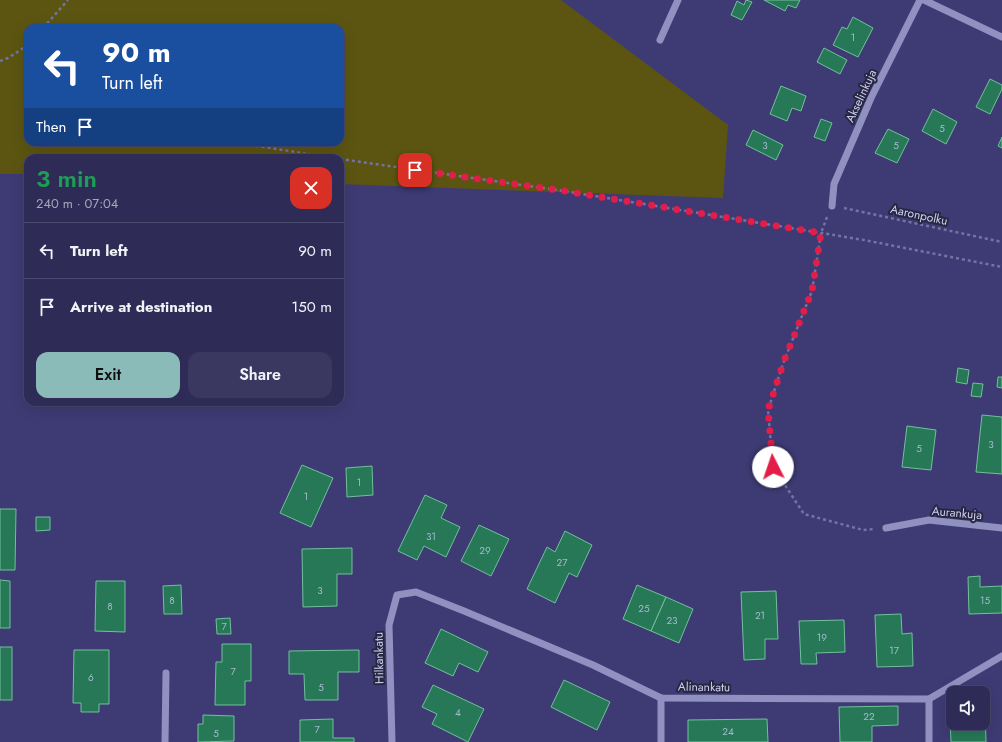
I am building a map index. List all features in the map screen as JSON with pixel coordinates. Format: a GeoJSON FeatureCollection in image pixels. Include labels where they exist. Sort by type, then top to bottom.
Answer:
{"type":"FeatureCollection","features":[{"type":"Feature","properties":{"kind":"street"},"geometry":{"type":"LineString","coordinates":[[660,40],[678,0]]}},
{"type":"Feature","properties":{"kind":"street","name":"Akselinkuja"},"geometry":{"type":"LineString","coordinates":[[832,206],[834,184],[871,98],[920,0]]}},
{"type":"Feature","properties":{"kind":"street"},"geometry":{"type":"LineString","coordinates":[[924,0],[1002,37]]}},
{"type":"Feature","properties":{"kind":"street","name":"Aurankuja"},"geometry":{"type":"LineString","coordinates":[[886,528],[929,520],[1002,528]]}},
{"type":"Feature","properties":{"kind":"street","name":"Alinankatu"},"geometry":{"type":"LineString","coordinates":[[416,592],[593,665],[661,698],[929,698],[1002,656]]}},
{"type":"Feature","properties":{"kind":"street","name":"Hilkankatu"},"geometry":{"type":"LineString","coordinates":[[392,742],[389,625],[397,595],[416,592]]}},
{"type":"Feature","properties":{"kind":"street"},"geometry":{"type":"LineString","coordinates":[[165,742],[166,673]]}},
{"type":"Feature","properties":{"kind":"street"},"geometry":{"type":"LineString","coordinates":[[661,698],[661,742]]}},
{"type":"Feature","properties":{"kind":"street"},"geometry":{"type":"LineString","coordinates":[[929,698],[929,742]]}},
{"type":"Feature","properties":{"kind":"path"},"geometry":{"type":"LineString","coordinates":[[47,24],[68,0]]}},
{"type":"Feature","properties":{"kind":"path"},"geometry":{"type":"LineString","coordinates":[[0,61],[8,58],[24,48]]}},
{"type":"Feature","properties":{"kind":"path"},"geometry":{"type":"LineString","coordinates":[[258,146],[308,154]]}},
{"type":"Feature","properties":{"kind":"path"},"geometry":{"type":"LineString","coordinates":[[344,160],[564,191],[864,240],[1002,267]]}},
{"type":"Feature","properties":{"kind":"path"},"geometry":{"type":"LineString","coordinates":[[832,206],[821,233],[812,291],[784,361],[768,410],[773,467],[804,514],[863,530],[886,528]]}},
{"type":"Feature","properties":{"kind":"path","name":"Aaronpolku"},"geometry":{"type":"LineString","coordinates":[[832,206],[1002,242]]}},
{"type":"Feature","properties":{"kind":"shaded area"},"geometry":{"type":"Polygon","coordinates":[[[0,0],[561,0],[728,125],[723,198],[344,184],[344,154],[24,154],[24,174],[0,174],[0,0]]]}},
{"type":"Feature","properties":{"kind":"building"},"geometry":{"type":"Polygon","coordinates":[[[746,0],[752,2],[742,20],[731,15],[737,1],[744,5],[746,0]]]}},
{"type":"Feature","properties":{"kind":"building"},"geometry":{"type":"Polygon","coordinates":[[[764,0],[800,0],[796,8],[788,5],[785,11],[764,0]]]}},
{"type":"Feature","properties":{"kind":"building"},"geometry":{"type":"Polygon","coordinates":[[[853,17],[873,28],[858,57],[833,45],[842,27],[847,29],[853,17]]]}},
{"type":"Feature","properties":{"kind":"building"},"geometry":{"type":"Polygon","coordinates":[[[824,48],[847,60],[840,74],[817,62],[824,48]]]}},
{"type":"Feature","properties":{"kind":"building"},"geometry":{"type":"Polygon","coordinates":[[[990,79],[1002,85],[1002,89],[990,114],[976,107],[990,79]]]}},
{"type":"Feature","properties":{"kind":"building"},"geometry":{"type":"Polygon","coordinates":[[[781,86],[806,96],[801,111],[792,108],[787,121],[770,114],[781,86]]]}},
{"type":"Feature","properties":{"kind":"building"},"geometry":{"type":"Polygon","coordinates":[[[933,109],[957,122],[946,144],[922,131],[933,109]]]}},
{"type":"Feature","properties":{"kind":"building"},"geometry":{"type":"Polygon","coordinates":[[[821,119],[832,123],[825,141],[814,137],[821,119]]]}},
{"type":"Feature","properties":{"kind":"building"},"geometry":{"type":"Polygon","coordinates":[[[888,129],[909,139],[897,163],[875,153],[888,129]]]}},
{"type":"Feature","properties":{"kind":"building"},"geometry":{"type":"Polygon","coordinates":[[[753,130],[783,145],[776,160],[746,145],[753,130]]]}},
{"type":"Feature","properties":{"kind":"building"},"geometry":{"type":"Polygon","coordinates":[[[1002,137],[1002,148],[998,146],[1002,137]]]}},
{"type":"Feature","properties":{"kind":"building"},"geometry":{"type":"Polygon","coordinates":[[[958,368],[969,370],[967,384],[956,382],[958,368]]]}},
{"type":"Feature","properties":{"kind":"building"},"geometry":{"type":"Polygon","coordinates":[[[998,377],[1002,377],[1002,388],[997,387],[998,377]]]}},
{"type":"Feature","properties":{"kind":"building"},"geometry":{"type":"Polygon","coordinates":[[[973,383],[983,384],[981,397],[971,396],[973,383]]]}},
{"type":"Feature","properties":{"kind":"building"},"geometry":{"type":"Polygon","coordinates":[[[982,415],[1002,417],[1002,474],[976,472],[982,415]]]}},
{"type":"Feature","properties":{"kind":"building"},"geometry":{"type":"Polygon","coordinates":[[[907,426],[936,430],[931,470],[902,467],[907,426]]]}},
{"type":"Feature","properties":{"kind":"building"},"geometry":{"type":"Polygon","coordinates":[[[302,465],[333,478],[311,527],[280,513],[302,465]]]}},
{"type":"Feature","properties":{"kind":"building"},"geometry":{"type":"Polygon","coordinates":[[[372,466],[373,495],[347,497],[346,468],[372,466]]]}},
{"type":"Feature","properties":{"kind":"building"},"geometry":{"type":"Polygon","coordinates":[[[425,495],[447,505],[441,518],[460,527],[446,557],[424,546],[417,560],[398,551],[425,495]]]}},
{"type":"Feature","properties":{"kind":"building"},"geometry":{"type":"Polygon","coordinates":[[[0,509],[16,509],[15,570],[0,570],[0,509]]]}},
{"type":"Feature","properties":{"kind":"building"},"geometry":{"type":"Polygon","coordinates":[[[36,517],[50,517],[50,530],[36,531],[36,517]]]}},
{"type":"Feature","properties":{"kind":"building"},"geometry":{"type":"Polygon","coordinates":[[[479,525],[509,539],[491,576],[461,561],[479,525]]]}},
{"type":"Feature","properties":{"kind":"building"},"geometry":{"type":"Polygon","coordinates":[[[565,531],[592,545],[577,577],[569,573],[555,603],[527,589],[547,547],[555,552],[565,531]]]}},
{"type":"Feature","properties":{"kind":"building"},"geometry":{"type":"Polygon","coordinates":[[[352,548],[352,574],[337,574],[337,606],[303,607],[302,549],[352,548]]]}},
{"type":"Feature","properties":{"kind":"building"},"geometry":{"type":"Polygon","coordinates":[[[980,576],[980,587],[1002,586],[1002,613],[969,614],[968,577],[980,576]]]}},
{"type":"Feature","properties":{"kind":"building"},"geometry":{"type":"Polygon","coordinates":[[[0,580],[10,581],[10,628],[0,628],[0,580]]]}},
{"type":"Feature","properties":{"kind":"building"},"geometry":{"type":"Polygon","coordinates":[[[96,581],[125,581],[125,632],[95,631],[96,581]]]}},
{"type":"Feature","properties":{"kind":"building"},"geometry":{"type":"Polygon","coordinates":[[[181,585],[182,614],[164,614],[163,586],[181,585]]]}},
{"type":"Feature","properties":{"kind":"building"},"geometry":{"type":"Polygon","coordinates":[[[637,585],[666,597],[651,631],[623,619],[637,585]]]}},
{"type":"Feature","properties":{"kind":"building"},"geometry":{"type":"Polygon","coordinates":[[[776,591],[778,639],[765,639],[765,659],[744,660],[741,592],[776,591]]]}},
{"type":"Feature","properties":{"kind":"building"},"geometry":{"type":"Polygon","coordinates":[[[666,597],[693,609],[679,643],[651,631],[666,597]]]}},
{"type":"Feature","properties":{"kind":"building"},"geometry":{"type":"Polygon","coordinates":[[[901,614],[902,634],[912,633],[913,666],[877,667],[875,615],[901,614]]]}},
{"type":"Feature","properties":{"kind":"building"},"geometry":{"type":"Polygon","coordinates":[[[230,618],[231,634],[217,634],[216,619],[230,618]]]}},
{"type":"Feature","properties":{"kind":"building"},"geometry":{"type":"Polygon","coordinates":[[[844,620],[845,652],[816,653],[817,664],[801,664],[799,621],[844,620]]]}},
{"type":"Feature","properties":{"kind":"building"},"geometry":{"type":"Polygon","coordinates":[[[441,629],[488,652],[478,672],[459,663],[453,676],[425,663],[441,629]]]}},
{"type":"Feature","properties":{"kind":"building"},"geometry":{"type":"Polygon","coordinates":[[[222,644],[251,644],[251,681],[245,681],[245,705],[215,705],[216,662],[222,662],[222,644]]]}},
{"type":"Feature","properties":{"kind":"building"},"geometry":{"type":"Polygon","coordinates":[[[0,647],[12,647],[12,700],[0,700],[0,647]]]}},
{"type":"Feature","properties":{"kind":"building"},"geometry":{"type":"Polygon","coordinates":[[[74,650],[109,650],[109,704],[99,704],[99,712],[81,712],[81,703],[73,703],[74,650]]]}},
{"type":"Feature","properties":{"kind":"building"},"geometry":{"type":"Polygon","coordinates":[[[359,650],[359,672],[338,672],[338,700],[305,700],[304,674],[289,674],[289,651],[359,650]]]}},
{"type":"Feature","properties":{"kind":"building"},"geometry":{"type":"Polygon","coordinates":[[[564,680],[610,702],[597,730],[551,707],[564,680]]]}},
{"type":"Feature","properties":{"kind":"building"},"geometry":{"type":"Polygon","coordinates":[[[433,685],[484,709],[468,742],[432,724],[437,714],[422,707],[433,685]]]}},
{"type":"Feature","properties":{"kind":"building"},"geometry":{"type":"Polygon","coordinates":[[[898,706],[898,725],[872,726],[872,742],[840,742],[839,707],[898,706]]]}},
{"type":"Feature","properties":{"kind":"building"},"geometry":{"type":"Polygon","coordinates":[[[203,715],[234,716],[234,741],[198,742],[198,724],[203,724],[203,715]]]}},
{"type":"Feature","properties":{"kind":"building"},"geometry":{"type":"Polygon","coordinates":[[[333,719],[333,738],[354,738],[354,742],[300,742],[300,720],[333,719]]]}},
{"type":"Feature","properties":{"kind":"building"},"geometry":{"type":"Polygon","coordinates":[[[767,719],[768,742],[688,742],[688,720],[767,719]]]}},
{"type":"Feature","properties":{"kind":"building"},"geometry":{"type":"Polygon","coordinates":[[[950,730],[986,730],[986,742],[951,742],[950,730]]]}},
{"type":"Feature","properties":{"kind":"route"},"geometry":{"type":"LineString","coordinates":[[415,170],[564,191],[821,233],[812,291],[784,361],[768,410],[773,467]]}}]}
